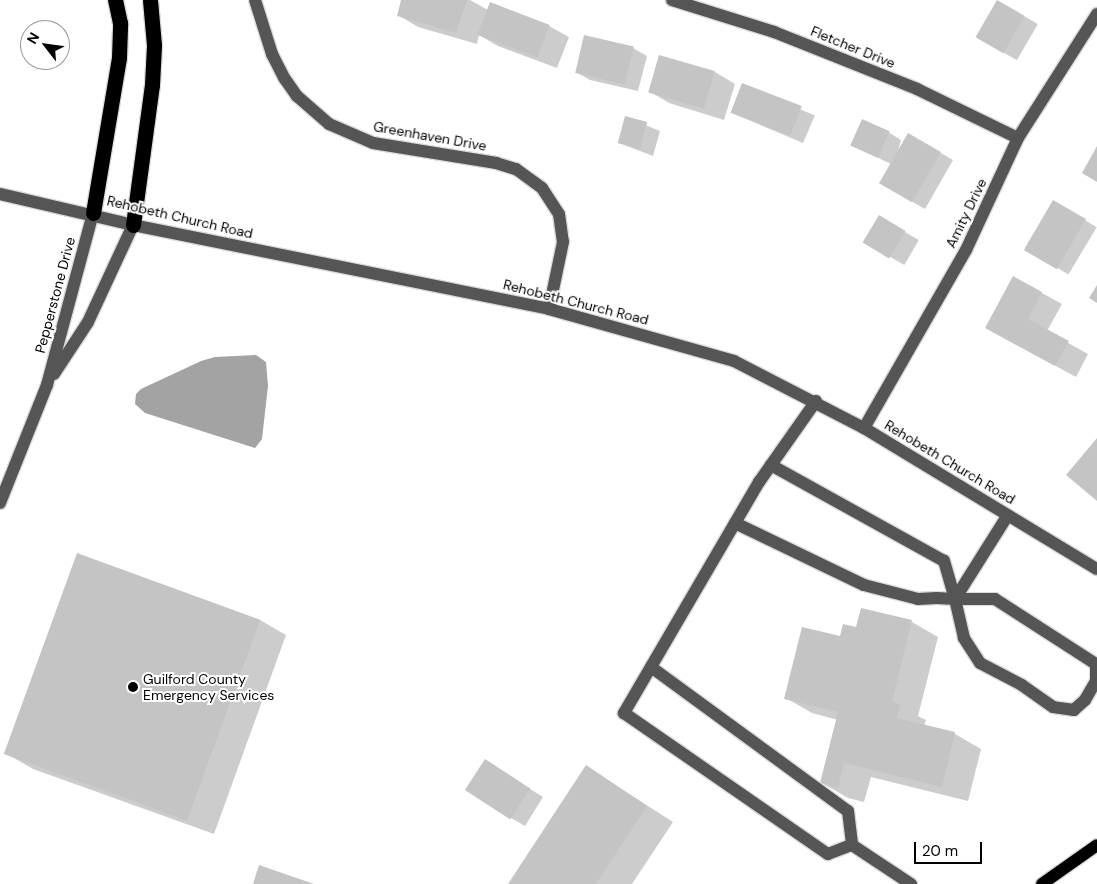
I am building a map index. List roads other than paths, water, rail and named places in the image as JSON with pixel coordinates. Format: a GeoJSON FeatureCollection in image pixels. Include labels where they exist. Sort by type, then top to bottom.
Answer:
{"type":"FeatureCollection","features":[{"type":"Feature","properties":{"kind":"highway"},"geometry":{"type":"LineString","coordinates":[[93,213],[119,57],[120,23],[115,0]]}},
{"type":"Feature","properties":{"kind":"highway"},"geometry":{"type":"LineString","coordinates":[[133,225],[152,86],[154,45],[150,0]]}},
{"type":"Feature","properties":{"kind":"main road"},"geometry":{"type":"LineString","coordinates":[[1042,884],[1097,845]]}},
{"type":"Feature","properties":{"kind":"street","name":"Greenhaven Drive"},"geometry":{"type":"LineString","coordinates":[[255,0],[272,54],[284,79],[297,96],[329,124],[373,143],[502,165],[529,176],[542,188],[558,214],[563,242],[549,309]]}},
{"type":"Feature","properties":{"kind":"street","name":"Fletcher Drive"},"geometry":{"type":"LineString","coordinates":[[672,0],[810,46],[917,89],[1018,138]]}},
{"type":"Feature","properties":{"kind":"street","name":"Amity Drive"},"geometry":{"type":"LineString","coordinates":[[864,428],[966,250],[1018,138],[1097,14]]}},
{"type":"Feature","properties":{"kind":"street","name":"Rehobeth Church Road"},"geometry":{"type":"LineString","coordinates":[[0,194],[93,213],[133,225],[549,309],[734,361],[816,401],[864,428],[1097,569]]}},
{"type":"Feature","properties":{"kind":"street","name":"Pepperstone Drive"},"geometry":{"type":"LineString","coordinates":[[0,504],[47,385],[93,213]]}},
{"type":"Feature","properties":{"kind":"street","name":"Pepperstone Drive"},"geometry":{"type":"LineString","coordinates":[[47,385],[88,322],[133,225]]}},
{"type":"Feature","properties":{"kind":"street"},"geometry":{"type":"LineString","coordinates":[[816,401],[771,465],[735,523],[624,713],[828,854],[852,845]]}},
{"type":"Feature","properties":{"kind":"street"},"geometry":{"type":"LineString","coordinates":[[735,523],[864,585],[918,599],[955,599],[995,600],[1096,664],[1096,681],[1085,700],[1074,710],[1053,707],[1022,685],[980,663],[964,638],[955,599],[944,561],[771,465]]}},
{"type":"Feature","properties":{"kind":"street"},"geometry":{"type":"LineString","coordinates":[[955,599],[1008,515]]}},
{"type":"Feature","properties":{"kind":"street"},"geometry":{"type":"LineString","coordinates":[[651,667],[848,811],[852,845],[911,884]]}},
{"type":"Feature","properties":{"kind":"place","name":"Guilford County Emergency Services"},"geometry":{"type":"Point","coordinates":[133,687]}}]}
